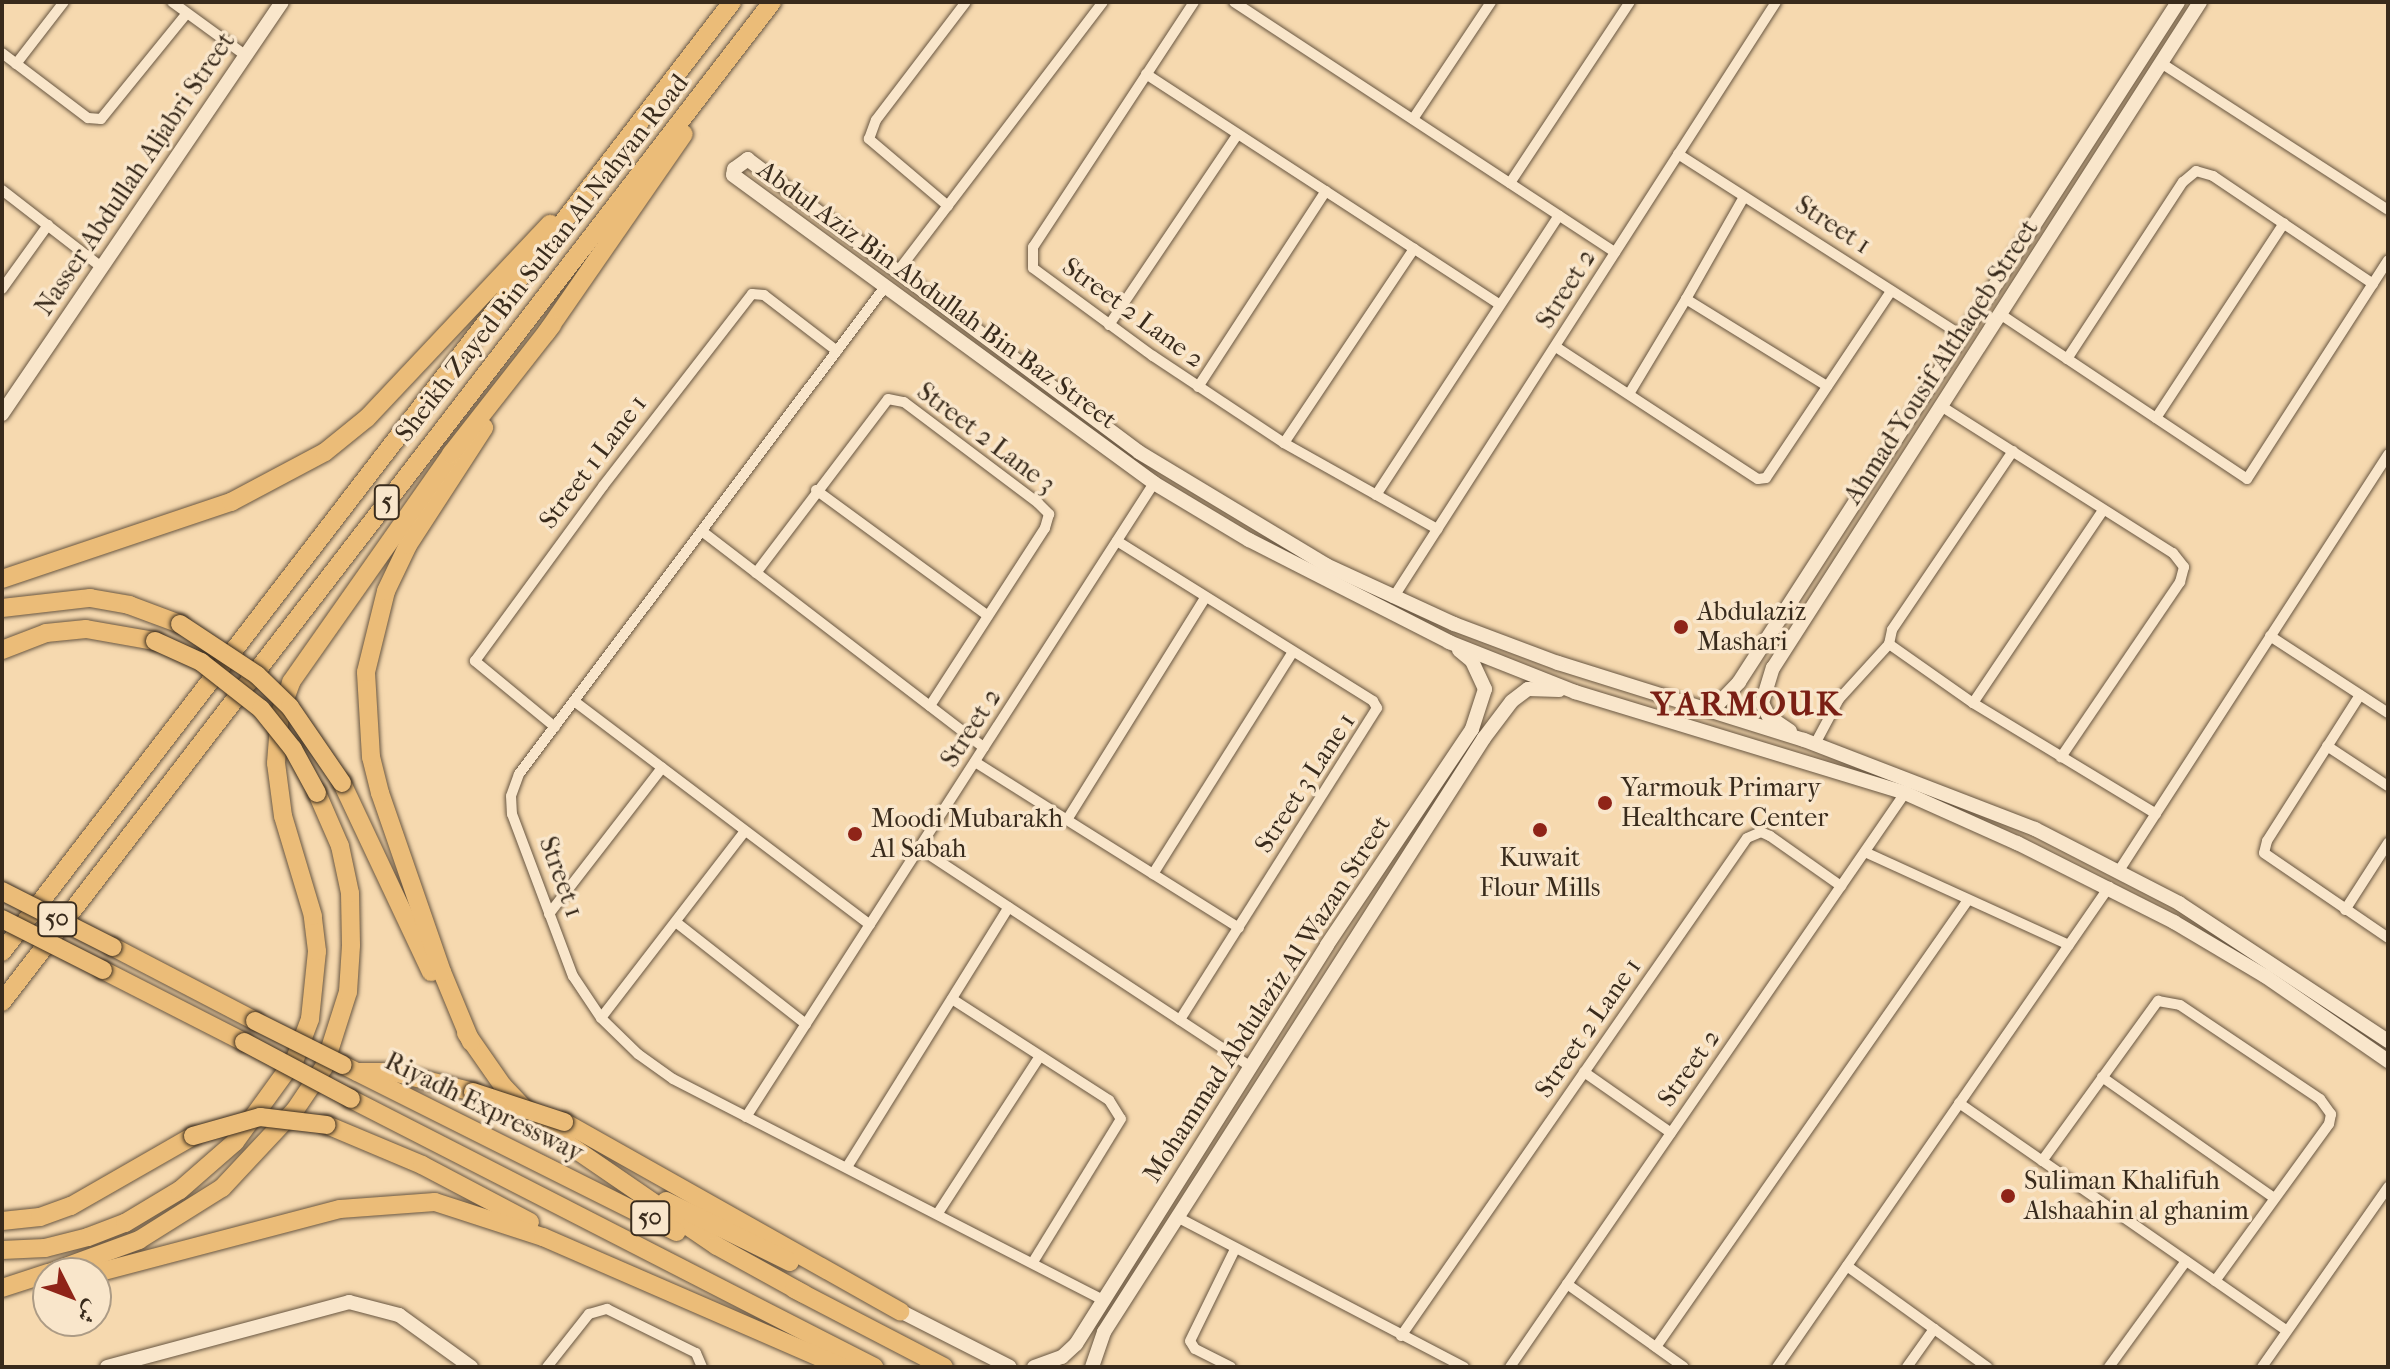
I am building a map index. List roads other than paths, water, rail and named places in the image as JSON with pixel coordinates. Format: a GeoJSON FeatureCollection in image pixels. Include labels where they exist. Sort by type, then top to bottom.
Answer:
{"type":"FeatureCollection","features":[{"type":"Feature","properties":{"kind":"highway","name":"Sheikh Zayed Bin Sultan Al Nahyan Road"},"geometry":{"type":"LineString","coordinates":[[2,952],[732,2]]}},
{"type":"Feature","properties":{"kind":"highway","name":"Sheikh Zayed Bin Sultan Al Nahyan Road"},"geometry":{"type":"LineString","coordinates":[[2,1002],[772,2]]}},
{"type":"Feature","properties":{"kind":"highway"},"geometry":{"type":"LineString","coordinates":[[471,1042],[380,793],[369,742],[366,672],[382,603],[408,545],[552,325],[661,170],[724,65]]}},
{"type":"Feature","properties":{"kind":"highway"},"geometry":{"type":"LineString","coordinates":[[2,579],[231,502],[325,452],[367,418],[610,162]]}},
{"type":"Feature","properties":{"kind":"highway"},"geometry":{"type":"LineString","coordinates":[[2,1250],[77,1240],[158,1204],[204,1172],[235,1142],[288,1070],[310,1019],[317,951],[313,916],[283,816],[277,777],[280,713],[287,692],[308,655],[451,454],[552,325]]}},
{"type":"Feature","properties":{"kind":"highway"},"geometry":{"type":"LineString","coordinates":[[2,568],[231,502]]}},
{"type":"Feature","properties":{"kind":"highway"},"geometry":{"type":"LineString","coordinates":[[2,608],[90,598],[138,607],[180,624],[245,665],[290,707],[342,783],[440,992],[471,1042],[540,1125],[592,1164],[717,1246],[804,1294]]}},
{"type":"Feature","properties":{"kind":"highway"},"geometry":{"type":"LineString","coordinates":[[2,650],[46,633],[86,629],[155,641],[201,662],[252,700],[293,749],[317,793],[340,846],[351,932],[348,992],[324,1067],[295,1110],[222,1188],[139,1240],[92,1257]]}},
{"type":"Feature","properties":{"kind":"highway","name":"Riyadh Expressway"},"geometry":{"type":"LineString","coordinates":[[2,891],[944,1367]]}},
{"type":"Feature","properties":{"kind":"highway","name":"Riyadh Expressway"},"geometry":{"type":"LineString","coordinates":[[2,919],[874,1367]]}},
{"type":"Feature","properties":{"kind":"highway"},"geometry":{"type":"LineString","coordinates":[[349,1069],[393,1072],[473,1092],[564,1122],[900,1311]]}},
{"type":"Feature","properties":{"kind":"highway"},"geometry":{"type":"LineString","coordinates":[[2,1221],[71,1206],[193,1136],[260,1117],[327,1125],[422,1165],[626,1272]]}},
{"type":"Feature","properties":{"kind":"highway"},"geometry":{"type":"LineString","coordinates":[[592,1164],[874,1303],[900,1311]]}},
{"type":"Feature","properties":{"kind":"highway"},"geometry":{"type":"LineString","coordinates":[[112,1269],[340,1209],[393,1202],[435,1202],[478,1213],[626,1272],[842,1367]]}},
{"type":"Feature","properties":{"kind":"highway"},"geometry":{"type":"LineString","coordinates":[[2,1288],[32,1278]]}},
{"type":"Feature","properties":{"kind":"highway"},"geometry":{"type":"LineString","coordinates":[[2,1299],[32,1291]]}},
{"type":"Feature","properties":{"kind":"street"},"geometry":{"type":"LineString","coordinates":[[16,64],[64,2]]}},
{"type":"Feature","properties":{"kind":"street"},"geometry":{"type":"LineString","coordinates":[[172,2],[245,55]]}},
{"type":"Feature","properties":{"kind":"street","name":"Nasser Abdullah Aljabri Street"},"geometry":{"type":"LineString","coordinates":[[2,414],[282,2]]}},
{"type":"Feature","properties":{"kind":"street"},"geometry":{"type":"LineString","coordinates":[[948,206],[869,139],[876,120],[966,2]]}},
{"type":"Feature","properties":{"kind":"street"},"geometry":{"type":"LineString","coordinates":[[898,271],[1103,2]]}},
{"type":"Feature","properties":{"kind":"street","name":"Street 2 Lane 2"},"geometry":{"type":"LineString","coordinates":[[1194,2],[1030,256],[1033,268],[1109,325],[1284,443],[1437,529]]}},
{"type":"Feature","properties":{"kind":"street"},"geometry":{"type":"LineString","coordinates":[[1234,2],[1615,252]]}},
{"type":"Feature","properties":{"kind":"street"},"geometry":{"type":"LineString","coordinates":[[1413,119],[1491,2]]}},
{"type":"Feature","properties":{"kind":"street"},"geometry":{"type":"LineString","coordinates":[[1510,183],[1630,2]]}},
{"type":"Feature","properties":{"kind":"street","name":"Street 2"},"geometry":{"type":"LineString","coordinates":[[1393,598],[1776,2]]}},
{"type":"Feature","properties":{"kind":"street","name":"Ahmad Yousif Althaqeb Street"},"geometry":{"type":"LineString","coordinates":[[1694,709],[1713,707],[1727,697],[1778,623],[2178,2]]}},
{"type":"Feature","properties":{"kind":"street","name":"Ahmad Yousif Althaqeb Street"},"geometry":{"type":"LineString","coordinates":[[1810,742],[1769,717],[1762,703],[1773,668],[2200,2]]}},
{"type":"Feature","properties":{"kind":"street"},"geometry":{"type":"LineString","coordinates":[[2,53],[88,118],[101,119],[187,13]]}},
{"type":"Feature","properties":{"kind":"street"},"geometry":{"type":"LineString","coordinates":[[2161,63],[2388,210]]}},
{"type":"Feature","properties":{"kind":"street"},"geometry":{"type":"LineString","coordinates":[[1146,74],[1499,304]]}},
{"type":"Feature","properties":{"kind":"street"},"geometry":{"type":"LineString","coordinates":[[1109,325],[1238,134]]}},
{"type":"Feature","properties":{"kind":"street","name":"Street 1"},"geometry":{"type":"LineString","coordinates":[[1678,154],[1963,336]]}},
{"type":"Feature","properties":{"kind":"street","name":"Abdul Aziz Bin Abdullah Bin Baz Street"},"geometry":{"type":"LineString","coordinates":[[2388,1041],[2266,958],[2120,869],[2035,829],[1810,742],[1694,709],[1393,598],[1227,507],[1139,452],[748,159],[738,164],[733,175],[884,288],[1154,483],[1235,532],[1449,642],[1575,692],[1905,793],[1980,827],[2109,887],[2208,942],[2265,976],[2388,1061]]}},
{"type":"Feature","properties":{"kind":"street"},"geometry":{"type":"LineString","coordinates":[[2067,359],[2183,182],[2196,171],[2213,176],[2373,284]]}},
{"type":"Feature","properties":{"kind":"street"},"geometry":{"type":"LineString","coordinates":[[2,190],[100,266]]}},
{"type":"Feature","properties":{"kind":"street"},"geometry":{"type":"LineString","coordinates":[[1198,387],[1326,191]]}},
{"type":"Feature","properties":{"kind":"street"},"geometry":{"type":"LineString","coordinates":[[1629,394],[1744,197]]}},
{"type":"Feature","properties":{"kind":"street"},"geometry":{"type":"LineString","coordinates":[[1376,495],[1559,215]]}},
{"type":"Feature","properties":{"kind":"street"},"geometry":{"type":"LineString","coordinates":[[2156,418],[2284,223]]}},
{"type":"Feature","properties":{"kind":"street"},"geometry":{"type":"LineString","coordinates":[[2,289],[48,225]]}},
{"type":"Feature","properties":{"kind":"street"},"geometry":{"type":"LineString","coordinates":[[2015,291],[2014,279],[2030,249],[2023,243]]}},
{"type":"Feature","properties":{"kind":"street"},"geometry":{"type":"LineString","coordinates":[[1284,443],[1414,249]]}},
{"type":"Feature","properties":{"kind":"street"},"geometry":{"type":"LineString","coordinates":[[2000,314],[2247,479],[2388,260]]}},
{"type":"Feature","properties":{"kind":"street","name":"Street 1"},"geometry":{"type":"LineString","coordinates":[[884,288],[519,774],[511,796],[515,822],[573,976],[601,1018],[661,1072],[1103,1300]]}},
{"type":"Feature","properties":{"kind":"street"},"geometry":{"type":"LineString","coordinates":[[1556,347],[1758,479],[1772,473],[1891,291]]}},
{"type":"Feature","properties":{"kind":"street","name":"Street 1 Lane 1"},"geometry":{"type":"LineString","coordinates":[[555,727],[475,661],[612,474],[752,294],[764,295],[837,351]]}},
{"type":"Feature","properties":{"kind":"street"},"geometry":{"type":"LineString","coordinates":[[1686,299],[1827,386]]}},
{"type":"Feature","properties":{"kind":"street","name":"Street 2 Lane 3"},"geometry":{"type":"LineString","coordinates":[[756,573],[881,404],[894,397],[904,402],[1049,514],[930,706]]}},
{"type":"Feature","properties":{"kind":"street"},"geometry":{"type":"LineString","coordinates":[[1941,406],[2173,553],[2184,567],[2180,582],[2061,757]]}},
{"type":"Feature","properties":{"kind":"street"},"geometry":{"type":"LineString","coordinates":[[1810,742],[1839,699],[1889,644],[1892,630],[2013,451]]}},
{"type":"Feature","properties":{"kind":"street"},"geometry":{"type":"LineString","coordinates":[[2120,869],[2387,458]]}},
{"type":"Feature","properties":{"kind":"street","name":"Street 2"},"geometry":{"type":"LineString","coordinates":[[746,1117],[1154,483]]}},
{"type":"Feature","properties":{"kind":"street"},"geometry":{"type":"LineString","coordinates":[[816,490],[988,616]]}},
{"type":"Feature","properties":{"kind":"street"},"geometry":{"type":"LineString","coordinates":[[1191,505],[1218,516],[1227,507]]}},
{"type":"Feature","properties":{"kind":"street"},"geometry":{"type":"LineString","coordinates":[[1973,703],[2103,510]]}},
{"type":"Feature","properties":{"kind":"street"},"geometry":{"type":"LineString","coordinates":[[1235,532],[1241,524],[1288,542]]}},
{"type":"Feature","properties":{"kind":"street"},"geometry":{"type":"LineString","coordinates":[[703,532],[984,748]]}},
{"type":"Feature","properties":{"kind":"street","name":"Street 3 Lane 1"},"geometry":{"type":"LineString","coordinates":[[1117,541],[1373,701],[1376,713],[1180,1020]]}},
{"type":"Feature","properties":{"kind":"street"},"geometry":{"type":"LineString","coordinates":[[1067,820],[1205,598]]}},
{"type":"Feature","properties":{"kind":"street"},"geometry":{"type":"LineString","coordinates":[[1773,668],[1761,664],[1761,658],[1778,623]]}},
{"type":"Feature","properties":{"kind":"street"},"geometry":{"type":"LineString","coordinates":[[2270,636],[2388,713]]}},
{"type":"Feature","properties":{"kind":"street","name":"Mohammad Abdulaziz Al Wazan Street"},"geometry":{"type":"LineString","coordinates":[[1092,1367],[1102,1336],[1363,926],[1478,733],[1485,689],[1472,661],[1449,642]]}},
{"type":"Feature","properties":{"kind":"street"},"geometry":{"type":"LineString","coordinates":[[1889,644],[1973,703],[2156,814]]}},
{"type":"Feature","properties":{"kind":"street"},"geometry":{"type":"LineString","coordinates":[[1153,874],[1292,653]]}},
{"type":"Feature","properties":{"kind":"street","name":"Mohammad Abdulaziz Al Wazan Street"},"geometry":{"type":"LineString","coordinates":[[1034,1367],[1062,1357],[1086,1327],[1336,932],[1373,876],[1478,733],[1528,689],[1575,692]]}},
{"type":"Feature","properties":{"kind":"street"},"geometry":{"type":"LineString","coordinates":[[2360,695],[2267,841],[2264,853],[2388,938]]}},
{"type":"Feature","properties":{"kind":"street"},"geometry":{"type":"LineString","coordinates":[[574,701],[870,925]]}},
{"type":"Feature","properties":{"kind":"street"},"geometry":{"type":"LineString","coordinates":[[2327,746],[2388,786]]}},
{"type":"Feature","properties":{"kind":"street"},"geometry":{"type":"LineString","coordinates":[[975,762],[1239,928]]}},
{"type":"Feature","properties":{"kind":"street"},"geometry":{"type":"LineString","coordinates":[[549,914],[662,768]]}},
{"type":"Feature","properties":{"kind":"street","name":"Street 2"},"geometry":{"type":"LineString","coordinates":[[1510,1367],[1905,793]]}},
{"type":"Feature","properties":{"kind":"street"},"geometry":{"type":"LineString","coordinates":[[1924,802],[1937,801],[1969,814],[1978,805]]}},
{"type":"Feature","properties":{"kind":"street"},"geometry":{"type":"LineString","coordinates":[[1980,827],[1987,819],[2017,832],[2035,829]]}},
{"type":"Feature","properties":{"kind":"street"},"geometry":{"type":"LineString","coordinates":[[601,1018],[745,831]]}},
{"type":"Feature","properties":{"kind":"street","name":"Street 2 Lane 1"},"geometry":{"type":"LineString","coordinates":[[1401,1336],[1747,838],[1761,832],[1770,836],[1841,886]]}},
{"type":"Feature","properties":{"kind":"street"},"geometry":{"type":"LineString","coordinates":[[2345,910],[2388,843]]}},
{"type":"Feature","properties":{"kind":"street"},"geometry":{"type":"LineString","coordinates":[[919,848],[1251,1067]]}},
{"type":"Feature","properties":{"kind":"street"},"geometry":{"type":"LineString","coordinates":[[1865,852],[2069,945]]}},
{"type":"Feature","properties":{"kind":"street"},"geometry":{"type":"LineString","coordinates":[[1363,926],[1353,915],[1374,883],[1373,876]]}},
{"type":"Feature","properties":{"kind":"street"},"geometry":{"type":"LineString","coordinates":[[1777,1367],[2109,887]]}},
{"type":"Feature","properties":{"kind":"street"},"geometry":{"type":"LineString","coordinates":[[1656,1347],[1968,900]]}},
{"type":"Feature","properties":{"kind":"street"},"geometry":{"type":"LineString","coordinates":[[847,1167],[1009,907]]}},
{"type":"Feature","properties":{"kind":"street"},"geometry":{"type":"LineString","coordinates":[[677,923],[806,1024]]}},
{"type":"Feature","properties":{"kind":"street"},"geometry":{"type":"LineString","coordinates":[[1326,984],[1326,971],[1346,942],[1336,932]]}},
{"type":"Feature","properties":{"kind":"street"},"geometry":{"type":"LineString","coordinates":[[2208,942],[2255,962],[2266,958]]}},
{"type":"Feature","properties":{"kind":"street"},"geometry":{"type":"LineString","coordinates":[[2265,976],[2276,970],[2314,990]]}},
{"type":"Feature","properties":{"kind":"street"},"geometry":{"type":"LineString","coordinates":[[952,999],[1109,1100],[1121,1119],[1033,1262]]}},
{"type":"Feature","properties":{"kind":"street"},"geometry":{"type":"LineString","coordinates":[[2042,1161],[2151,1009],[2168,1001],[2320,1099],[2331,1114],[2329,1124],[2215,1281]]}},
{"type":"Feature","properties":{"kind":"street"},"geometry":{"type":"LineString","coordinates":[[938,1213],[1040,1056]]}},
{"type":"Feature","properties":{"kind":"street"},"geometry":{"type":"LineString","coordinates":[[1584,1072],[1671,1133]]}},
{"type":"Feature","properties":{"kind":"street"},"geometry":{"type":"LineString","coordinates":[[2102,1077],[2274,1198]]}},
{"type":"Feature","properties":{"kind":"street"},"geometry":{"type":"LineString","coordinates":[[1959,1103],[2287,1331]]}},
{"type":"Feature","properties":{"kind":"street"},"geometry":{"type":"LineString","coordinates":[[2262,1367],[2388,1187]]}},
{"type":"Feature","properties":{"kind":"street"},"geometry":{"type":"LineString","coordinates":[[1177,1217],[1464,1367]]}},
{"type":"Feature","properties":{"kind":"street"},"geometry":{"type":"LineString","coordinates":[[1231,1367],[1195,1349],[1190,1341],[1235,1249]]}},
{"type":"Feature","properties":{"kind":"street"},"geometry":{"type":"LineString","coordinates":[[2109,1367],[2186,1261]]}},
{"type":"Feature","properties":{"kind":"street"},"geometry":{"type":"LineString","coordinates":[[1847,1266],[1987,1367]]}},
{"type":"Feature","properties":{"kind":"street"},"geometry":{"type":"LineString","coordinates":[[1567,1284],[1684,1367]]}},
{"type":"Feature","properties":{"kind":"street"},"geometry":{"type":"LineString","coordinates":[[107,1367],[349,1302],[399,1315],[471,1367]]}},
{"type":"Feature","properties":{"kind":"street"},"geometry":{"type":"LineString","coordinates":[[547,1367],[589,1314],[607,1309],[696,1353],[702,1367]]}},
{"type":"Feature","properties":{"kind":"street"},"geometry":{"type":"LineString","coordinates":[[900,1311],[1010,1367]]}},
{"type":"Feature","properties":{"kind":"street"},"geometry":{"type":"LineString","coordinates":[[1086,1327],[1102,1336]]}},
{"type":"Feature","properties":{"kind":"street"},"geometry":{"type":"LineString","coordinates":[[1907,1367],[1934,1329]]}},
{"type":"Feature","properties":{"kind":"place","name":"Abdulaziz Mashari"},"geometry":{"type":"Point","coordinates":[1681,627]}},
{"type":"Feature","properties":{"kind":"place","name":"Yarmouk Primary Healthcare Center"},"geometry":{"type":"Point","coordinates":[1605,803]}},
{"type":"Feature","properties":{"kind":"place","name":"Kuwait Flour Mills"},"geometry":{"type":"Point","coordinates":[1540,830]}},
{"type":"Feature","properties":{"kind":"place","name":"Moodi Mubarakh Al Sabah"},"geometry":{"type":"Point","coordinates":[855,834]}},
{"type":"Feature","properties":{"kind":"place","name":"Suliman Khalifuh Alshaahin al ghanim"},"geometry":{"type":"Point","coordinates":[2008,1196]}},
{"type":"Feature","properties":{"kind":"district","name":"YARMOUK"},"geometry":{"type":"Point","coordinates":[1747,705]}}]}
